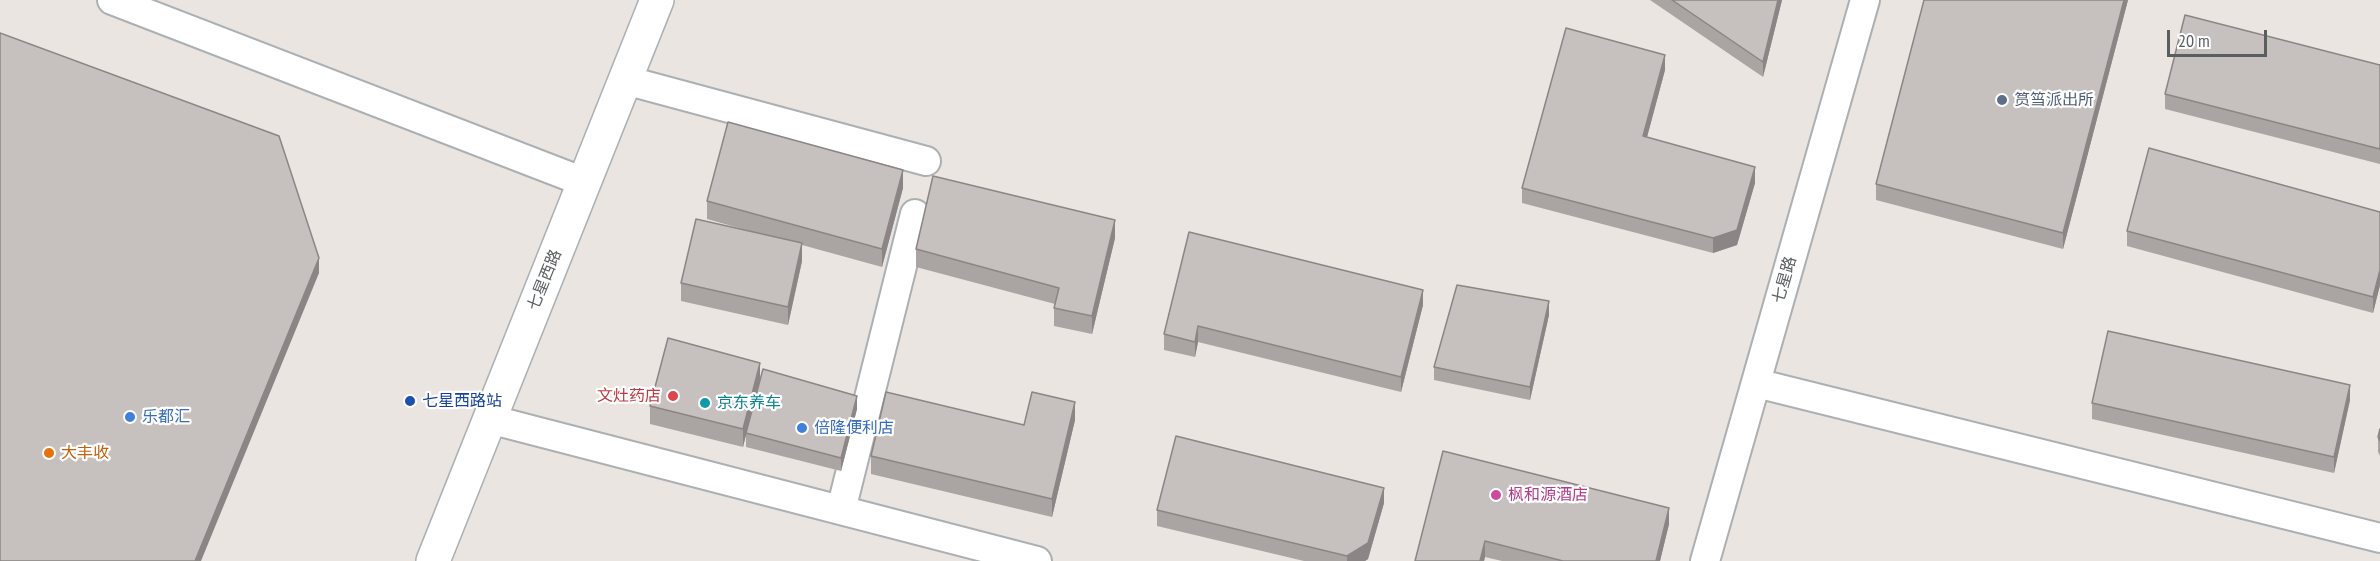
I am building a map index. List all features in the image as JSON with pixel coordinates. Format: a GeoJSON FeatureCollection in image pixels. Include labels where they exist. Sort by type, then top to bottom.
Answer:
{"type":"FeatureCollection","features":[{"type":"Feature","properties":{"kind":"main road","name":"七星西路"},"geometry":{"type":"LineString","coordinates":[[434,561],[657,0]]}},
{"type":"Feature","properties":{"kind":"street"},"geometry":{"type":"LineString","coordinates":[[112,0],[584,182]]}},
{"type":"Feature","properties":{"kind":"street","name":"七星路"},"geometry":{"type":"LineString","coordinates":[[1705,561],[1865,0]]}},
{"type":"Feature","properties":{"kind":"street"},"geometry":{"type":"LineString","coordinates":[[625,80],[926,161]]}},
{"type":"Feature","properties":{"kind":"street"},"geometry":{"type":"LineString","coordinates":[[841,510],[915,214]]}},
{"type":"Feature","properties":{"kind":"street"},"geometry":{"type":"LineString","coordinates":[[1756,383],[2380,538]]}},
{"type":"Feature","properties":{"kind":"street"},"geometry":{"type":"LineString","coordinates":[[489,419],[1036,561]]}},
{"type":"Feature","properties":{"kind":"building"},"geometry":{"type":"Polygon","coordinates":[[[1672,0],[1778,0],[1763,62],[1672,0]]]}},
{"type":"Feature","properties":{"kind":"building","name":"筼筜派出所"},"geometry":{"type":"Polygon","coordinates":[[[1924,0],[2124,0],[2063,233],[1876,184],[1924,0]]]}},
{"type":"Feature","properties":{"kind":"building"},"geometry":{"type":"Polygon","coordinates":[[[2185,15],[2380,65],[2380,149],[2165,94],[2185,15]]]}},
{"type":"Feature","properties":{"kind":"building"},"geometry":{"type":"Polygon","coordinates":[[[1566,28],[1665,55],[1643,136],[1755,167],[1737,230],[1713,238],[1522,188],[1566,28]]]}},
{"type":"Feature","properties":{"kind":"building","name":"乐都汇"},"geometry":{"type":"Polygon","coordinates":[[[0,33],[279,136],[319,258],[195,561],[0,561],[0,33]]]}},
{"type":"Feature","properties":{"kind":"building"},"geometry":{"type":"Polygon","coordinates":[[[728,122],[903,170],[882,249],[707,201],[728,122]]]}},
{"type":"Feature","properties":{"kind":"building"},"geometry":{"type":"Polygon","coordinates":[[[2149,148],[2380,212],[2380,270],[2373,297],[2127,231],[2149,148]]]}},
{"type":"Feature","properties":{"kind":"building"},"geometry":{"type":"Polygon","coordinates":[[[933,176],[1115,220],[1092,316],[1054,308],[1059,288],[916,249],[933,176]]]}},
{"type":"Feature","properties":{"kind":"building"},"geometry":{"type":"Polygon","coordinates":[[[696,219],[802,243],[788,307],[681,283],[696,219]]]}},
{"type":"Feature","properties":{"kind":"building"},"geometry":{"type":"Polygon","coordinates":[[[1189,232],[1423,290],[1401,377],[1198,326],[1195,342],[1164,334],[1189,232]]]}},
{"type":"Feature","properties":{"kind":"building"},"geometry":{"type":"Polygon","coordinates":[[[1457,285],[1549,301],[1530,387],[1434,367],[1457,285]]]}},
{"type":"Feature","properties":{"kind":"building"},"geometry":{"type":"Polygon","coordinates":[[[2108,331],[2350,385],[2334,457],[2092,403],[2108,331]]]}},
{"type":"Feature","properties":{"kind":"building","name":"京东养车"},"geometry":{"type":"Polygon","coordinates":[[[668,338],[760,363],[743,429],[650,406],[668,338]]]}},
{"type":"Feature","properties":{"kind":"building","name":"倍隆便利店"},"geometry":{"type":"Polygon","coordinates":[[[763,369],[857,396],[841,458],[746,433],[763,369]]]}},
{"type":"Feature","properties":{"kind":"building"},"geometry":{"type":"Polygon","coordinates":[[[886,392],[1024,425],[1032,392],[1075,402],[1052,499],[871,456],[886,392]]]}},
{"type":"Feature","properties":{"kind":"building"},"geometry":{"type":"Polygon","coordinates":[[[1176,436],[1384,488],[1368,543],[1347,556],[1157,510],[1176,436]]]}},
{"type":"Feature","properties":{"kind":"building","name":"枫和源酒店"},"geometry":{"type":"Polygon","coordinates":[[[1443,451],[1669,508],[1656,561],[1563,561],[1485,541],[1480,561],[1415,561],[1443,451]]]}},
{"type":"Feature","properties":{"kind":"place","name":"筼筜派出所"},"geometry":{"type":"Point","coordinates":[2002,100]}},
{"type":"Feature","properties":{"kind":"place","name":"文灶药店"},"geometry":{"type":"Point","coordinates":[673,396]}},
{"type":"Feature","properties":{"kind":"place","name":"七星西路站"},"geometry":{"type":"Point","coordinates":[410,401]}},
{"type":"Feature","properties":{"kind":"place","name":"京东养车"},"geometry":{"type":"Point","coordinates":[705,403]}},
{"type":"Feature","properties":{"kind":"place","name":"乐都汇"},"geometry":{"type":"Point","coordinates":[130,417]}},
{"type":"Feature","properties":{"kind":"place","name":"倍隆便利店"},"geometry":{"type":"Point","coordinates":[802,428]}},
{"type":"Feature","properties":{"kind":"place","name":"大丰收"},"geometry":{"type":"Point","coordinates":[49,453]}},
{"type":"Feature","properties":{"kind":"place","name":"枫和源酒店"},"geometry":{"type":"Point","coordinates":[1496,495]}}]}
